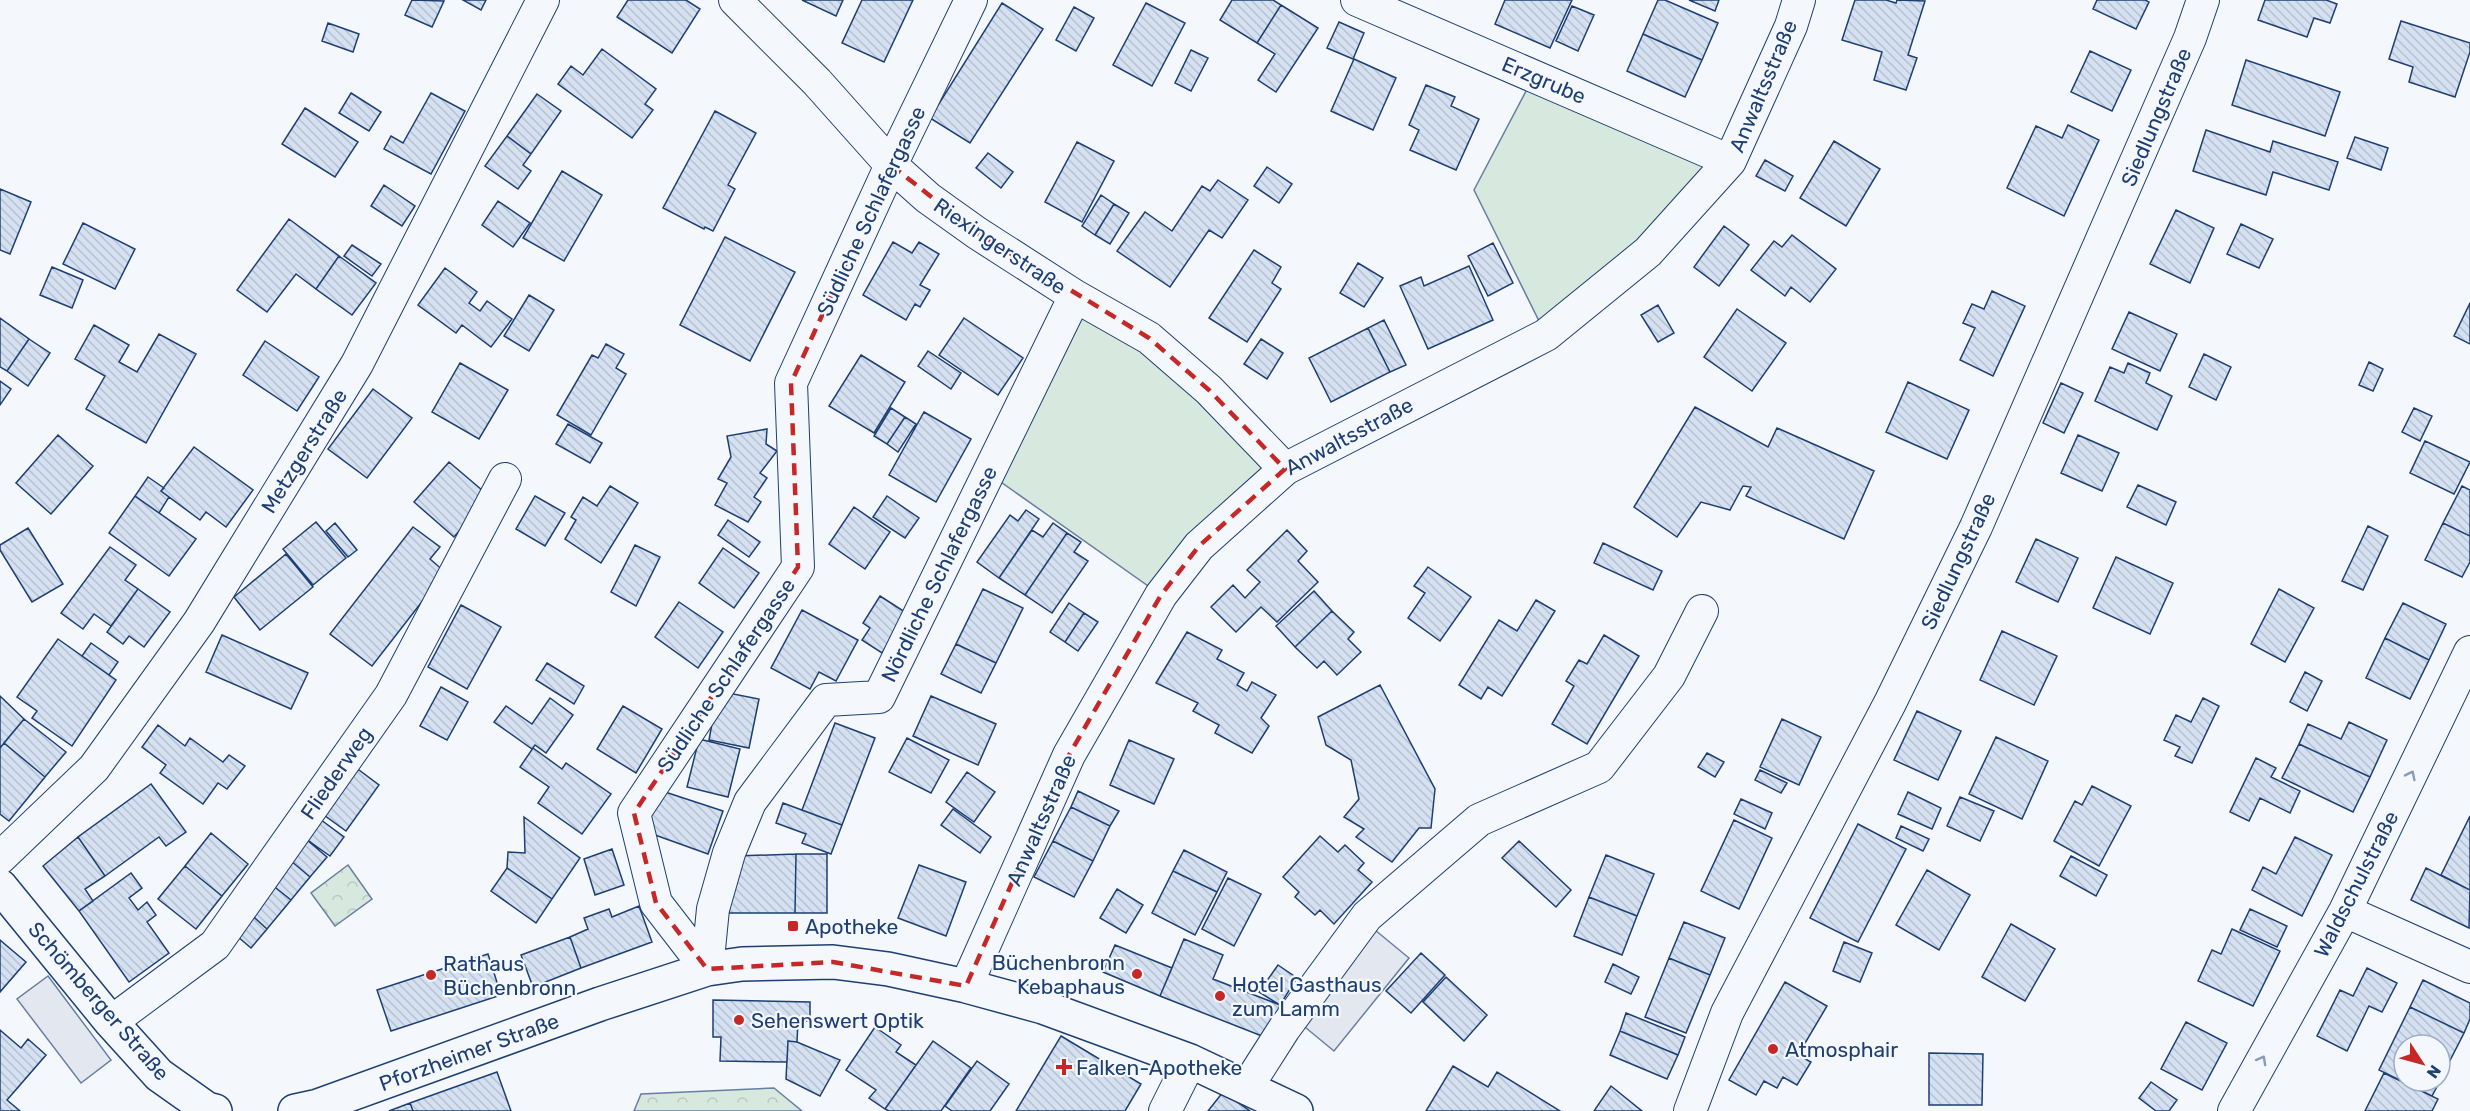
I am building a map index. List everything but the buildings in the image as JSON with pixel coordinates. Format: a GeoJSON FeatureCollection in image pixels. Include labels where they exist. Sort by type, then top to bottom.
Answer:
{"type":"FeatureCollection","features":[{"type":"Feature","properties":{"kind":"main road","name":"Schömberger Straße"},"geometry":{"type":"LineString","coordinates":[[0,886],[111,1022],[159,1075],[210,1110]]}},
{"type":"Feature","properties":{"kind":"main road","name":"Pforzheimer Straße"},"geometry":{"type":"LineString","coordinates":[[295,1111],[318,1106],[600,1004],[707,969],[742,964],[833,962],[888,969],[966,986],[1043,1007],[1190,1061],[1296,1111]]}},
{"type":"Feature","properties":{"kind":"street","name":"Metzgerstraße"},"geometry":{"type":"LineString","coordinates":[[0,858],[94,768],[199,622],[357,364],[543,0]]}},
{"type":"Feature","properties":{"kind":"street","name":"Riexingerstraße"},"geometry":{"type":"LineString","coordinates":[[735,0],[817,82],[891,165],[928,198],[1075,296],[1149,338],[1209,390],[1285,468]]}},
{"type":"Feature","properties":{"kind":"street","name":"Südliche Schlafergasse"},"geometry":{"type":"LineString","coordinates":[[707,969],[656,903],[634,813],[798,567],[791,383],[891,165],[971,0]]}},
{"type":"Feature","properties":{"kind":"street","name":"Erzgrube"},"geometry":{"type":"LineString","coordinates":[[1357,0],[1730,160]]}},
{"type":"Feature","properties":{"kind":"street","name":"Anwaltsstraße"},"geometry":{"type":"LineString","coordinates":[[966,986],[1069,755],[1161,595],[1199,546],[1285,468],[1545,335],[1648,252],[1730,160],[1791,26],[1799,0]]}},
{"type":"Feature","properties":{"kind":"street","name":"Siedlungstraße"},"geometry":{"type":"LineString","coordinates":[[1690,1111],[1727,1013],[1890,703],[1976,527],[2181,59],[2203,0]]}},
{"type":"Feature","properties":{"kind":"street","name":"Nördliche Schlafergasse"},"geometry":{"type":"LineString","coordinates":[[707,969],[713,909],[729,853],[750,802],[826,700],[879,697],[1075,296]]}},
{"type":"Feature","properties":{"kind":"street","name":"Fliederweg"},"geometry":{"type":"LineString","coordinates":[[111,1022],[215,945],[391,694],[505,479]]}},
{"type":"Feature","properties":{"kind":"street"},"geometry":{"type":"LineString","coordinates":[[1247,1087],[1284,1029],[1367,916],[1479,820],[1599,767],[1669,676],[1702,611]]}},
{"type":"Feature","properties":{"kind":"street","name":"Waldschulstraße"},"geometry":{"type":"LineString","coordinates":[[2234,1111],[2345,911],[2470,652]]}},
{"type":"Feature","properties":{"kind":"street"},"geometry":{"type":"LineString","coordinates":[[2345,911],[2470,967]]}},
{"type":"Feature","properties":{"kind":"street"},"geometry":{"type":"LineString","coordinates":[[1165,1111],[1190,1061]]}},
{"type":"Feature","properties":{"kind":"highlighted area"},"geometry":{"type":"Polygon","coordinates":[[[891,165],[977,233],[1149,338],[1209,390],[1285,469],[1199,546],[1161,595],[1069,755],[966,986],[833,962],[707,969],[656,903],[634,813],[798,567],[791,383],[891,165]]]}},
{"type":"Feature","properties":{"kind":"green space"},"geometry":{"type":"Polygon","coordinates":[[[1534,76],[1730,161],[1546,335],[1474,190],[1534,76]]]}},
{"type":"Feature","properties":{"kind":"green space"},"geometry":{"type":"Polygon","coordinates":[[[1075,296],[1285,469],[1161,595],[988,473],[1075,296]]]}},
{"type":"Feature","properties":{"kind":"green space"},"geometry":{"type":"Polygon","coordinates":[[[348,865],[372,899],[335,926],[311,893],[348,865]]]}},
{"type":"Feature","properties":{"kind":"green space"},"geometry":{"type":"Polygon","coordinates":[[[774,1088],[802,1111],[634,1111],[641,1094],[774,1088]]]}},
{"type":"Feature","properties":{"kind":"shaded area"},"geometry":{"type":"Polygon","coordinates":[[[1375,930],[1409,958],[1334,1051],[1300,1023],[1375,930]]]}},
{"type":"Feature","properties":{"kind":"shaded area"},"geometry":{"type":"Polygon","coordinates":[[[48,976],[111,1060],[81,1083],[17,999],[48,976]]]}},
{"type":"Feature","properties":{"kind":"place","name":"Apotheke"},"geometry":{"type":"Point","coordinates":[793,926]}},
{"type":"Feature","properties":{"kind":"place","name":"Büchenbronn Kebaphaus"},"geometry":{"type":"Point","coordinates":[1137,974]}},
{"type":"Feature","properties":{"kind":"place","name":"Rathaus Büchenbronn"},"geometry":{"type":"Point","coordinates":[431,975]}},
{"type":"Feature","properties":{"kind":"place","name":"Hotel Gasthaus zum Lamm"},"geometry":{"type":"Point","coordinates":[1220,996]}},
{"type":"Feature","properties":{"kind":"place","name":"Sehenswert Optik"},"geometry":{"type":"Point","coordinates":[739,1020]}},
{"type":"Feature","properties":{"kind":"place","name":"Atmosphair"},"geometry":{"type":"Point","coordinates":[1773,1049]}},
{"type":"Feature","properties":{"kind":"place","name":"Falken-Apotheke"},"geometry":{"type":"Point","coordinates":[1064,1067]}}]}
